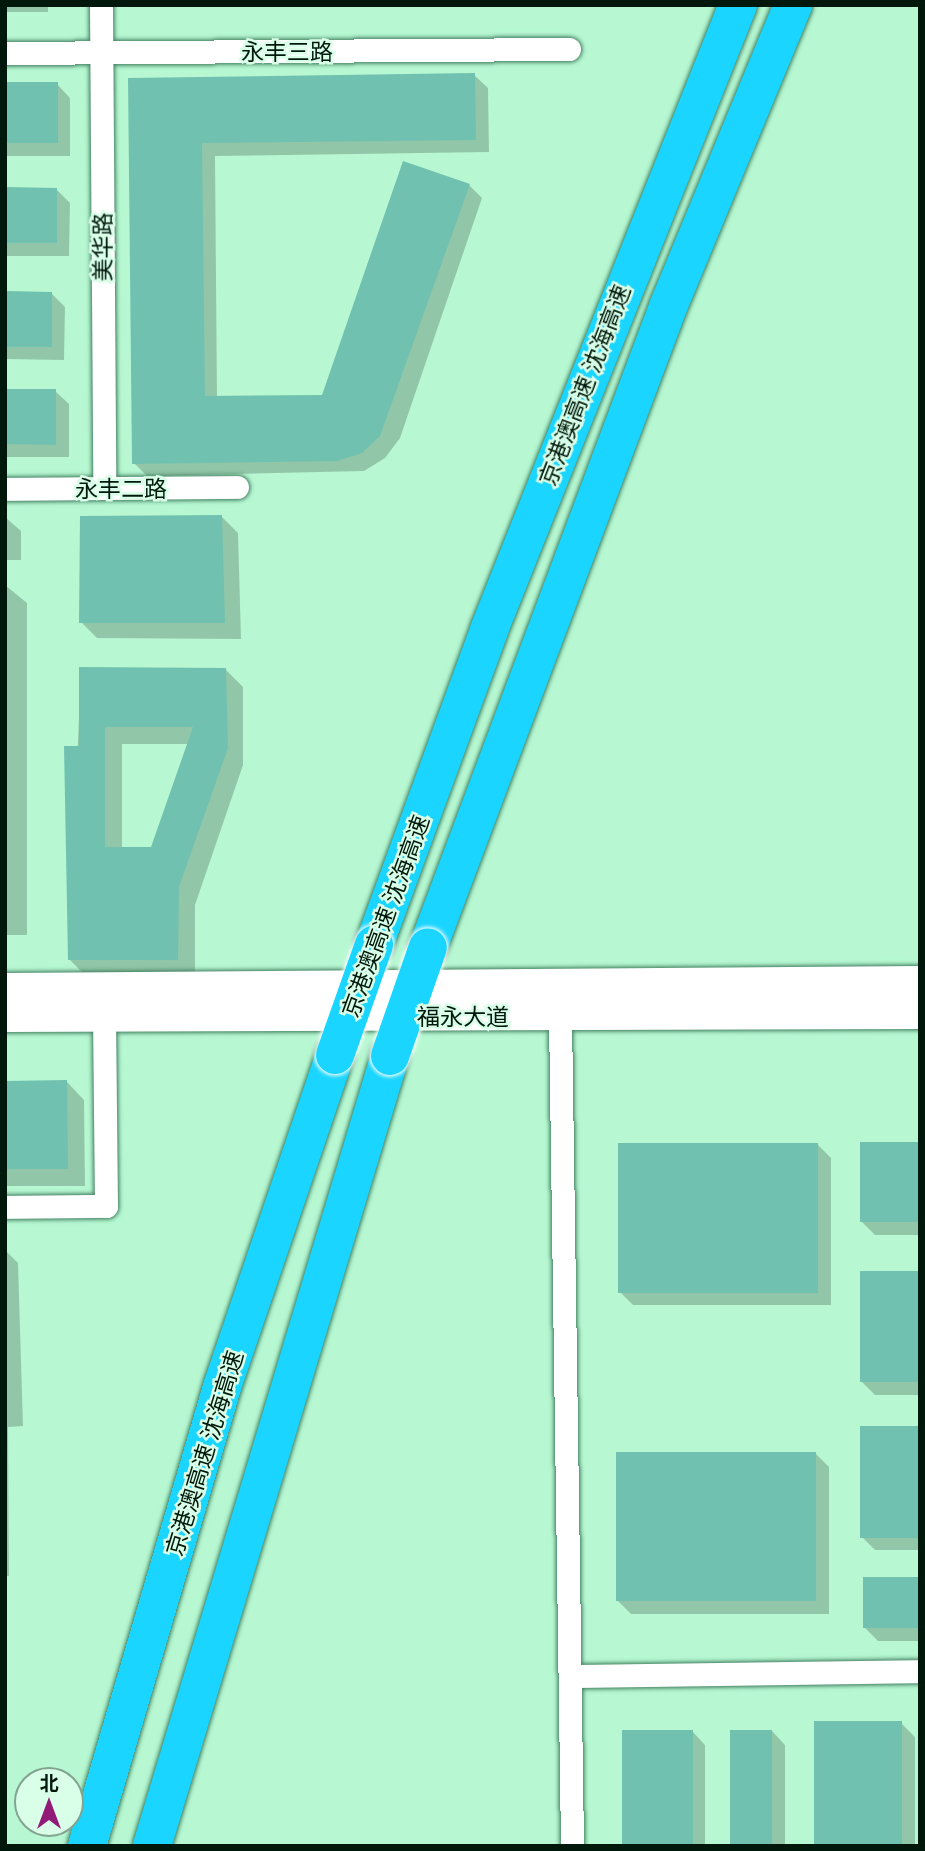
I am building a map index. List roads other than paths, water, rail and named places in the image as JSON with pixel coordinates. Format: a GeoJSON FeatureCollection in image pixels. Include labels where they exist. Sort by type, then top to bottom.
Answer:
{"type":"FeatureCollection","features":[{"type":"Feature","properties":{"kind":"highway","name":"京港澳高速 沈海高速"},"geometry":{"type":"LineString","coordinates":[[87,1846],[222,1387],[335,1055],[489,630],[738,5]]}},
{"type":"Feature","properties":{"kind":"highway"},"geometry":{"type":"LineString","coordinates":[[152,1846],[390,1056],[428,947],[663,320],[793,5]]}},
{"type":"Feature","properties":{"kind":"main road","name":"福永大道"},"geometry":{"type":"LineString","coordinates":[[5,989],[920,982]]}},
{"type":"Feature","properties":{"kind":"main road","name":"福永大道"},"geometry":{"type":"LineString","coordinates":[[5,1015],[560,1016],[920,1012]]}},
{"type":"Feature","properties":{"kind":"street","name":"美华路"},"geometry":{"type":"LineString","coordinates":[[101,5],[104,488]]}},
{"type":"Feature","properties":{"kind":"street","name":"永丰三路"},"geometry":{"type":"LineString","coordinates":[[5,53],[569,49]]}},
{"type":"Feature","properties":{"kind":"street","name":"永丰二路"},"geometry":{"type":"LineString","coordinates":[[5,489],[237,487]]}},
{"type":"Feature","properties":{"kind":"street"},"geometry":{"type":"LineString","coordinates":[[5,1207],[106,1206],[104,1014]]}},
{"type":"Feature","properties":{"kind":"street"},"geometry":{"type":"LineString","coordinates":[[560,1016],[572,1846]]}},
{"type":"Feature","properties":{"kind":"street"},"geometry":{"type":"LineString","coordinates":[[570,1676],[920,1671]]}}]}
